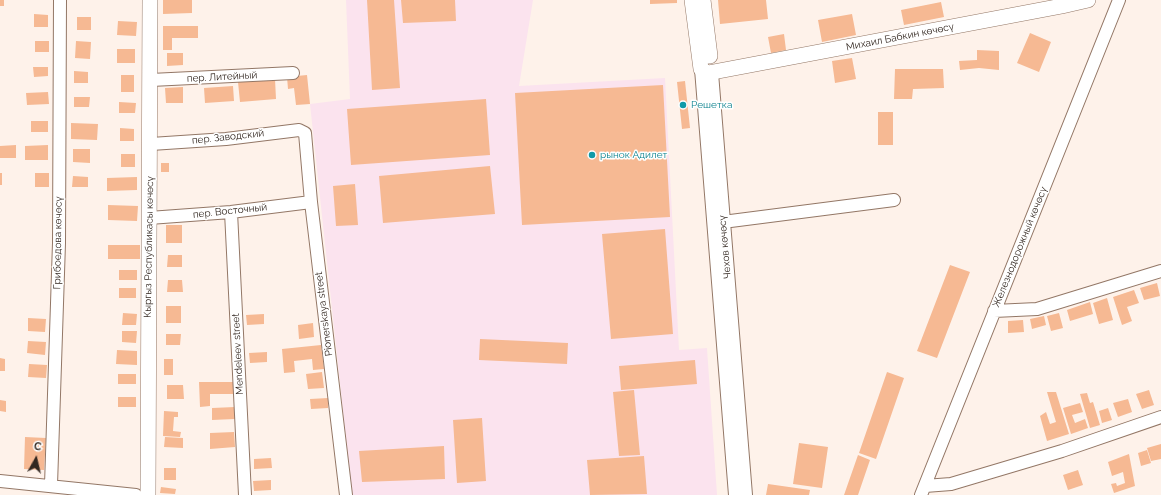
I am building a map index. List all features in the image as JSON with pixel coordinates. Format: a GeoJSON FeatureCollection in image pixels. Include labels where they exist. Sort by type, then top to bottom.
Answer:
{"type":"FeatureCollection","features":[{"type":"Feature","properties":{"kind":"main road","name":"Кыргыз Республикасы көчөсү"},"geometry":{"type":"LineString","coordinates":[[148,495],[149,218],[151,144],[150,0]]}},
{"type":"Feature","properties":{"kind":"main road"},"geometry":{"type":"LineString","coordinates":[[692,0],[706,71]]}},
{"type":"Feature","properties":{"kind":"main road","name":"Чехов көчөсү"},"geometry":{"type":"LineString","coordinates":[[703,0],[706,71]]}},
{"type":"Feature","properties":{"kind":"main road","name":"Михаил Бабкин көчөсү"},"geometry":{"type":"LineString","coordinates":[[706,71],[1062,3],[1088,0]]}},
{"type":"Feature","properties":{"kind":"street","name":"Грибоедова көчөсү"},"geometry":{"type":"LineString","coordinates":[[50,485],[58,243],[60,0]]}},
{"type":"Feature","properties":{"kind":"street","name":"Железнодорожный көчөсү"},"geometry":{"type":"LineString","coordinates":[[923,490],[1119,0]]}},
{"type":"Feature","properties":{"kind":"street","name":"Чехов көчөсү"},"geometry":{"type":"LineString","coordinates":[[706,71],[718,223],[735,495]]}},
{"type":"Feature","properties":{"kind":"street","name":"пер. Литейный"},"geometry":{"type":"LineString","coordinates":[[151,80],[293,73]]}},
{"type":"Feature","properties":{"kind":"street","name":"пер. Заводский"},"geometry":{"type":"LineString","coordinates":[[151,144],[226,139],[299,130],[305,133]]}},
{"type":"Feature","properties":{"kind":"street","name":"Pionerskaya street"},"geometry":{"type":"LineString","coordinates":[[305,133],[311,202],[346,495]]}},
{"type":"Feature","properties":{"kind":"street"},"geometry":{"type":"LineString","coordinates":[[718,223],[894,200]]}},
{"type":"Feature","properties":{"kind":"street","name":"пер. Восточный"},"geometry":{"type":"LineString","coordinates":[[149,218],[231,212],[311,202]]}},
{"type":"Feature","properties":{"kind":"street","name":"Mendeleev street"},"geometry":{"type":"LineString","coordinates":[[231,212],[245,495]]}},
{"type":"Feature","properties":{"kind":"street","name":"Чехов көчөсү"},"geometry":{"type":"LineString","coordinates":[[718,223],[746,495]]}},
{"type":"Feature","properties":{"kind":"street"},"geometry":{"type":"LineString","coordinates":[[994,311],[1037,308],[1161,271]]}},
{"type":"Feature","properties":{"kind":"street"},"geometry":{"type":"LineString","coordinates":[[923,490],[959,482],[1062,451],[1161,417]]}},
{"type":"Feature","properties":{"kind":"street"},"geometry":{"type":"LineString","coordinates":[[0,481],[136,495]]}},
{"type":"Feature","properties":{"kind":"shaded area"},"geometry":{"type":"Polygon","coordinates":[[[346,0],[533,0],[519,86],[665,78],[679,350],[707,348],[717,495],[352,495],[310,104],[350,99],[346,0]]]}},
{"type":"Feature","properties":{"kind":"building"},"geometry":{"type":"Polygon","coordinates":[[[0,0],[4,0],[4,6],[0,6],[0,0]]]}},
{"type":"Feature","properties":{"kind":"building"},"geometry":{"type":"Polygon","coordinates":[[[163,0],[192,0],[192,13],[163,14],[163,0]]]}},
{"type":"Feature","properties":{"kind":"building"},"geometry":{"type":"Polygon","coordinates":[[[367,0],[394,0],[400,88],[372,90],[367,0]]]}},
{"type":"Feature","properties":{"kind":"building"},"geometry":{"type":"Polygon","coordinates":[[[401,0],[455,0],[456,21],[403,23],[401,0]]]}},
{"type":"Feature","properties":{"kind":"building"},"geometry":{"type":"Polygon","coordinates":[[[650,0],[677,0],[677,3],[650,4],[650,0]]]}},
{"type":"Feature","properties":{"kind":"building"},"geometry":{"type":"Polygon","coordinates":[[[718,0],[766,0],[768,19],[720,24],[718,0]]]}},
{"type":"Feature","properties":{"kind":"building"},"geometry":{"type":"Polygon","coordinates":[[[941,2],[944,17],[904,25],[901,10],[941,2]]]}},
{"type":"Feature","properties":{"kind":"building"},"geometry":{"type":"Polygon","coordinates":[[[34,14],[48,15],[48,27],[34,27],[34,14]]]}},
{"type":"Feature","properties":{"kind":"building"},"geometry":{"type":"Polygon","coordinates":[[[852,14],[856,35],[822,42],[818,20],[852,14]]]}},
{"type":"Feature","properties":{"kind":"building"},"geometry":{"type":"Polygon","coordinates":[[[77,17],[91,17],[91,30],[77,30],[77,17]]]}},
{"type":"Feature","properties":{"kind":"building"},"geometry":{"type":"Polygon","coordinates":[[[118,21],[137,22],[136,36],[117,35],[118,21]]]}},
{"type":"Feature","properties":{"kind":"building"},"geometry":{"type":"Polygon","coordinates":[[[163,26],[198,26],[198,38],[172,38],[172,50],[163,50],[163,26]]]}},
{"type":"Feature","properties":{"kind":"building"},"geometry":{"type":"Polygon","coordinates":[[[1030,33],[1051,42],[1039,72],[1017,63],[1030,33]]]}},
{"type":"Feature","properties":{"kind":"building"},"geometry":{"type":"Polygon","coordinates":[[[784,34],[786,50],[771,53],[768,37],[784,34]]]}},
{"type":"Feature","properties":{"kind":"building"},"geometry":{"type":"Polygon","coordinates":[[[35,41],[49,41],[49,52],[35,52],[35,41]]]}},
{"type":"Feature","properties":{"kind":"building"},"geometry":{"type":"Polygon","coordinates":[[[76,41],[91,42],[90,59],[75,58],[76,41]]]}},
{"type":"Feature","properties":{"kind":"building"},"geometry":{"type":"Polygon","coordinates":[[[117,49],[135,49],[135,63],[117,63],[117,49]]]}},
{"type":"Feature","properties":{"kind":"building"},"geometry":{"type":"Polygon","coordinates":[[[977,50],[999,51],[999,70],[979,68],[960,70],[959,61],[977,60],[977,50]]]}},
{"type":"Feature","properties":{"kind":"building"},"geometry":{"type":"Polygon","coordinates":[[[167,53],[183,53],[183,65],[167,66],[167,53]]]}},
{"type":"Feature","properties":{"kind":"building"},"geometry":{"type":"Polygon","coordinates":[[[852,58],[856,79],[835,83],[832,61],[852,58]]]}},
{"type":"Feature","properties":{"kind":"building"},"geometry":{"type":"Polygon","coordinates":[[[33,67],[48,67],[48,76],[34,77],[33,67]]]}},
{"type":"Feature","properties":{"kind":"building"},"geometry":{"type":"Polygon","coordinates":[[[895,69],[943,69],[944,88],[913,89],[912,99],[894,99],[895,69]]]}},
{"type":"Feature","properties":{"kind":"building"},"geometry":{"type":"Polygon","coordinates":[[[74,71],[88,72],[88,83],[74,83],[74,71]]]}},
{"type":"Feature","properties":{"kind":"building"},"geometry":{"type":"Polygon","coordinates":[[[121,75],[134,75],[134,92],[121,92],[121,75]]]}},
{"type":"Feature","properties":{"kind":"building"},"geometry":{"type":"Polygon","coordinates":[[[307,75],[310,104],[296,105],[294,88],[288,89],[287,77],[307,75]]]}},
{"type":"Feature","properties":{"kind":"building"},"geometry":{"type":"Polygon","coordinates":[[[275,79],[276,99],[240,102],[238,82],[275,79]]]}},
{"type":"Feature","properties":{"kind":"building","name":"Решетка"},"geometry":{"type":"Polygon","coordinates":[[[685,81],[690,128],[682,129],[677,82],[685,81]]]}},
{"type":"Feature","properties":{"kind":"building","name":"рынок Адилет"},"geometry":{"type":"Polygon","coordinates":[[[663,85],[670,217],[522,225],[515,93],[663,85]]]}},
{"type":"Feature","properties":{"kind":"building"},"geometry":{"type":"Polygon","coordinates":[[[233,86],[234,101],[205,103],[204,88],[233,86]]]}},
{"type":"Feature","properties":{"kind":"building"},"geometry":{"type":"Polygon","coordinates":[[[183,87],[183,103],[166,103],[165,88],[183,87]]]}},
{"type":"Feature","properties":{"kind":"building"},"geometry":{"type":"Polygon","coordinates":[[[48,92],[49,104],[27,105],[26,93],[48,92]]]}},
{"type":"Feature","properties":{"kind":"building"},"geometry":{"type":"Polygon","coordinates":[[[74,97],[90,97],[89,107],[74,107],[74,97]]]}},
{"type":"Feature","properties":{"kind":"building"},"geometry":{"type":"Polygon","coordinates":[[[486,99],[490,155],[351,165],[347,109],[486,99]]]}},
{"type":"Feature","properties":{"kind":"building"},"geometry":{"type":"Polygon","coordinates":[[[119,102],[136,103],[135,113],[119,113],[119,102]]]}},
{"type":"Feature","properties":{"kind":"building"},"geometry":{"type":"Polygon","coordinates":[[[878,112],[893,112],[893,145],[878,145],[878,112]]]}},
{"type":"Feature","properties":{"kind":"building"},"geometry":{"type":"Polygon","coordinates":[[[31,121],[48,121],[48,132],[31,132],[31,121]]]}},
{"type":"Feature","properties":{"kind":"building"},"geometry":{"type":"Polygon","coordinates":[[[71,123],[98,124],[97,140],[71,139],[71,123]]]}},
{"type":"Feature","properties":{"kind":"building"},"geometry":{"type":"Polygon","coordinates":[[[120,128],[134,129],[134,141],[120,141],[120,128]]]}},
{"type":"Feature","properties":{"kind":"building"},"geometry":{"type":"Polygon","coordinates":[[[16,145],[16,158],[0,158],[0,146],[16,145]]]}},
{"type":"Feature","properties":{"kind":"building"},"geometry":{"type":"Polygon","coordinates":[[[48,145],[48,160],[25,160],[25,146],[48,145]]]}},
{"type":"Feature","properties":{"kind":"building"},"geometry":{"type":"Polygon","coordinates":[[[73,149],[90,149],[90,163],[73,162],[73,149]]]}},
{"type":"Feature","properties":{"kind":"building"},"geometry":{"type":"Polygon","coordinates":[[[121,154],[135,154],[135,167],[121,167],[121,154]]]}},
{"type":"Feature","properties":{"kind":"building"},"geometry":{"type":"Polygon","coordinates":[[[161,163],[169,163],[169,172],[161,172],[161,163]]]}},
{"type":"Feature","properties":{"kind":"building"},"geometry":{"type":"Polygon","coordinates":[[[490,166],[495,214],[383,223],[379,176],[490,166]]]}},
{"type":"Feature","properties":{"kind":"building"},"geometry":{"type":"Polygon","coordinates":[[[0,173],[2,173],[2,185],[0,185],[0,173]]]}},
{"type":"Feature","properties":{"kind":"building"},"geometry":{"type":"Polygon","coordinates":[[[35,173],[49,173],[49,187],[35,187],[35,173]]]}},
{"type":"Feature","properties":{"kind":"building"},"geometry":{"type":"Polygon","coordinates":[[[73,176],[88,177],[88,187],[72,187],[73,176]]]}},
{"type":"Feature","properties":{"kind":"building"},"geometry":{"type":"Polygon","coordinates":[[[137,177],[137,190],[107,191],[107,178],[137,177]]]}},
{"type":"Feature","properties":{"kind":"building"},"geometry":{"type":"Polygon","coordinates":[[[355,184],[358,225],[336,226],[333,186],[355,184]]]}},
{"type":"Feature","properties":{"kind":"building"},"geometry":{"type":"Polygon","coordinates":[[[108,205],[138,206],[137,221],[108,220],[108,205]]]}},
{"type":"Feature","properties":{"kind":"building"},"geometry":{"type":"Polygon","coordinates":[[[166,225],[182,225],[182,243],[166,243],[166,225]]]}},
{"type":"Feature","properties":{"kind":"building"},"geometry":{"type":"Polygon","coordinates":[[[665,229],[673,334],[611,339],[602,234],[665,229]]]}},
{"type":"Feature","properties":{"kind":"building"},"geometry":{"type":"Polygon","coordinates":[[[108,245],[140,245],[140,259],[108,259],[108,245]]]}},
{"type":"Feature","properties":{"kind":"building"},"geometry":{"type":"Polygon","coordinates":[[[168,255],[182,255],[182,267],[167,267],[168,255]]]}},
{"type":"Feature","properties":{"kind":"building"},"geometry":{"type":"Polygon","coordinates":[[[950,265],[970,272],[937,358],[917,351],[950,265]]]}},
{"type":"Feature","properties":{"kind":"building"},"geometry":{"type":"Polygon","coordinates":[[[119,270],[137,270],[137,280],[119,280],[119,270]]]}},
{"type":"Feature","properties":{"kind":"building"},"geometry":{"type":"Polygon","coordinates":[[[168,280],[182,280],[183,292],[167,292],[168,280]]]}},
{"type":"Feature","properties":{"kind":"building"},"geometry":{"type":"Polygon","coordinates":[[[1157,283],[1160,296],[1144,300],[1140,288],[1157,283]]]}},
{"type":"Feature","properties":{"kind":"building"},"geometry":{"type":"Polygon","coordinates":[[[119,288],[136,288],[136,298],[119,298],[119,288]]]}},
{"type":"Feature","properties":{"kind":"building"},"geometry":{"type":"Polygon","coordinates":[[[1134,290],[1139,303],[1127,307],[1132,321],[1122,325],[1113,297],[1134,290]]]}},
{"type":"Feature","properties":{"kind":"building"},"geometry":{"type":"Polygon","coordinates":[[[1107,298],[1113,320],[1099,324],[1093,303],[1107,298]]]}},
{"type":"Feature","properties":{"kind":"building"},"geometry":{"type":"Polygon","coordinates":[[[1090,302],[1093,314],[1070,321],[1067,310],[1090,302]]]}},
{"type":"Feature","properties":{"kind":"building"},"geometry":{"type":"Polygon","coordinates":[[[166,306],[181,306],[181,323],[166,323],[166,306]]]}},
{"type":"Feature","properties":{"kind":"building"},"geometry":{"type":"Polygon","coordinates":[[[123,313],[137,314],[136,325],[122,325],[123,313]]]}},
{"type":"Feature","properties":{"kind":"building"},"geometry":{"type":"Polygon","coordinates":[[[1059,313],[1063,328],[1051,331],[1047,316],[1059,313]]]}},
{"type":"Feature","properties":{"kind":"building"},"geometry":{"type":"Polygon","coordinates":[[[264,314],[264,324],[247,325],[246,315],[264,314]]]}},
{"type":"Feature","properties":{"kind":"building"},"geometry":{"type":"Polygon","coordinates":[[[1044,316],[1046,325],[1032,329],[1030,319],[1044,316]]]}},
{"type":"Feature","properties":{"kind":"building"},"geometry":{"type":"Polygon","coordinates":[[[28,318],[46,319],[45,332],[28,331],[28,318]]]}},
{"type":"Feature","properties":{"kind":"building"},"geometry":{"type":"Polygon","coordinates":[[[1023,320],[1024,332],[1008,333],[1008,321],[1023,320]]]}},
{"type":"Feature","properties":{"kind":"building"},"geometry":{"type":"Polygon","coordinates":[[[313,323],[314,337],[299,339],[298,325],[313,323]]]}},
{"type":"Feature","properties":{"kind":"building"},"geometry":{"type":"Polygon","coordinates":[[[122,331],[137,331],[136,343],[122,342],[122,331]]]}},
{"type":"Feature","properties":{"kind":"building"},"geometry":{"type":"Polygon","coordinates":[[[166,334],[181,334],[180,345],[166,345],[166,334]]]}},
{"type":"Feature","properties":{"kind":"building"},"geometry":{"type":"Polygon","coordinates":[[[480,339],[568,343],[567,364],[479,360],[480,339]]]}},
{"type":"Feature","properties":{"kind":"building"},"geometry":{"type":"Polygon","coordinates":[[[28,341],[46,342],[45,355],[27,353],[28,341]]]}},
{"type":"Feature","properties":{"kind":"building"},"geometry":{"type":"Polygon","coordinates":[[[321,345],[324,369],[313,370],[312,359],[294,361],[295,372],[284,373],[282,349],[321,345]]]}},
{"type":"Feature","properties":{"kind":"building"},"geometry":{"type":"Polygon","coordinates":[[[117,350],[137,351],[137,365],[116,364],[117,350]]]}},
{"type":"Feature","properties":{"kind":"building"},"geometry":{"type":"Polygon","coordinates":[[[267,352],[267,362],[250,363],[249,353],[267,352]]]}},
{"type":"Feature","properties":{"kind":"building"},"geometry":{"type":"Polygon","coordinates":[[[0,358],[5,359],[5,371],[0,371],[0,358]]]}},
{"type":"Feature","properties":{"kind":"building"},"geometry":{"type":"Polygon","coordinates":[[[164,359],[173,359],[173,375],[164,375],[164,359]]]}},
{"type":"Feature","properties":{"kind":"building"},"geometry":{"type":"Polygon","coordinates":[[[695,360],[697,384],[621,390],[619,366],[695,360]]]}},
{"type":"Feature","properties":{"kind":"building"},"geometry":{"type":"Polygon","coordinates":[[[29,364],[47,365],[46,378],[28,377],[29,364]]]}},
{"type":"Feature","properties":{"kind":"building"},"geometry":{"type":"Polygon","coordinates":[[[322,372],[324,388],[308,389],[306,374],[322,372]]]}},
{"type":"Feature","properties":{"kind":"building"},"geometry":{"type":"Polygon","coordinates":[[[887,372],[904,378],[876,459],[859,453],[887,372]]]}},
{"type":"Feature","properties":{"kind":"building"},"geometry":{"type":"Polygon","coordinates":[[[118,374],[136,374],[136,384],[118,384],[118,374]]]}},
{"type":"Feature","properties":{"kind":"building"},"geometry":{"type":"Polygon","coordinates":[[[199,382],[234,382],[234,394],[210,394],[210,406],[200,407],[199,382]]]}},
{"type":"Feature","properties":{"kind":"building"},"geometry":{"type":"Polygon","coordinates":[[[167,385],[183,385],[184,399],[167,399],[167,385]]]}},
{"type":"Feature","properties":{"kind":"building"},"geometry":{"type":"Polygon","coordinates":[[[634,390],[640,455],[619,456],[613,392],[634,390]]]}},
{"type":"Feature","properties":{"kind":"building"},"geometry":{"type":"Polygon","coordinates":[[[1149,390],[1154,405],[1142,409],[1136,394],[1149,390]]]}},
{"type":"Feature","properties":{"kind":"building"},"geometry":{"type":"Polygon","coordinates":[[[1047,392],[1056,392],[1069,434],[1047,441],[1040,416],[1046,412],[1050,424],[1056,422],[1047,392]]]}},
{"type":"Feature","properties":{"kind":"building"},"geometry":{"type":"Polygon","coordinates":[[[1087,393],[1090,403],[1093,402],[1100,425],[1090,428],[1080,394],[1087,393]]]}},
{"type":"Feature","properties":{"kind":"building"},"geometry":{"type":"Polygon","coordinates":[[[118,397],[136,397],[136,407],[118,407],[118,397]]]}},
{"type":"Feature","properties":{"kind":"building"},"geometry":{"type":"Polygon","coordinates":[[[328,398],[328,408],[311,409],[310,399],[328,398]]]}},
{"type":"Feature","properties":{"kind":"building"},"geometry":{"type":"Polygon","coordinates":[[[1128,399],[1132,412],[1118,417],[1113,403],[1128,399]]]}},
{"type":"Feature","properties":{"kind":"building"},"geometry":{"type":"Polygon","coordinates":[[[0,400],[6,401],[6,412],[0,411],[0,400]]]}},
{"type":"Feature","properties":{"kind":"building"},"geometry":{"type":"Polygon","coordinates":[[[1080,403],[1083,412],[1072,415],[1075,423],[1085,419],[1088,428],[1071,434],[1063,408],[1080,403]]]}},
{"type":"Feature","properties":{"kind":"building"},"geometry":{"type":"Polygon","coordinates":[[[235,407],[235,419],[212,420],[212,408],[235,407]]]}},
{"type":"Feature","properties":{"kind":"building"},"geometry":{"type":"Polygon","coordinates":[[[1108,408],[1112,420],[1102,423],[1099,411],[1108,408]]]}},
{"type":"Feature","properties":{"kind":"building"},"geometry":{"type":"Polygon","coordinates":[[[164,411],[178,412],[178,417],[174,417],[173,431],[181,432],[180,437],[163,436],[164,411]]]}},
{"type":"Feature","properties":{"kind":"building"},"geometry":{"type":"Polygon","coordinates":[[[482,418],[486,481],[457,483],[453,420],[482,418]]]}},
{"type":"Feature","properties":{"kind":"building"},"geometry":{"type":"Polygon","coordinates":[[[234,432],[235,447],[210,449],[210,433],[234,432]]]}},
{"type":"Feature","properties":{"kind":"building"},"geometry":{"type":"Polygon","coordinates":[[[25,437],[46,438],[44,470],[24,469],[25,437]]]}},
{"type":"Feature","properties":{"kind":"building"},"geometry":{"type":"Polygon","coordinates":[[[165,437],[183,438],[183,448],[164,447],[165,437]]]}},
{"type":"Feature","properties":{"kind":"building"},"geometry":{"type":"Polygon","coordinates":[[[799,443],[828,447],[822,488],[793,484],[799,443]]]}},
{"type":"Feature","properties":{"kind":"building"},"geometry":{"type":"Polygon","coordinates":[[[1161,444],[1161,459],[1151,461],[1147,448],[1161,444]]]}},
{"type":"Feature","properties":{"kind":"building"},"geometry":{"type":"Polygon","coordinates":[[[444,446],[445,479],[362,482],[359,451],[444,446]]]}},
{"type":"Feature","properties":{"kind":"building"},"geometry":{"type":"Polygon","coordinates":[[[1147,450],[1151,463],[1141,466],[1138,453],[1147,450]]]}},
{"type":"Feature","properties":{"kind":"building"},"geometry":{"type":"Polygon","coordinates":[[[1129,454],[1135,486],[1114,493],[1111,484],[1116,483],[1117,486],[1125,483],[1123,472],[1112,476],[1108,462],[1129,454]]]}},
{"type":"Feature","properties":{"kind":"building"},"geometry":{"type":"Polygon","coordinates":[[[858,455],[870,460],[858,495],[844,495],[858,455]]]}},
{"type":"Feature","properties":{"kind":"building"},"geometry":{"type":"Polygon","coordinates":[[[644,456],[647,494],[590,495],[587,460],[644,456]]]}},
{"type":"Feature","properties":{"kind":"building"},"geometry":{"type":"Polygon","coordinates":[[[271,458],[272,468],[254,469],[254,459],[271,458]]]}},
{"type":"Feature","properties":{"kind":"building"},"geometry":{"type":"Polygon","coordinates":[[[164,468],[176,468],[176,480],[164,480],[164,468]]]}},
{"type":"Feature","properties":{"kind":"building"},"geometry":{"type":"Polygon","coordinates":[[[1078,470],[1083,485],[1068,490],[1063,475],[1078,470]]]}},
{"type":"Feature","properties":{"kind":"building"},"geometry":{"type":"Polygon","coordinates":[[[271,480],[271,490],[254,491],[253,481],[271,480]]]}},
{"type":"Feature","properties":{"kind":"building"},"geometry":{"type":"Polygon","coordinates":[[[768,484],[810,490],[809,495],[766,495],[768,484]]]}},
{"type":"Feature","properties":{"kind":"building"},"geometry":{"type":"Polygon","coordinates":[[[161,487],[176,489],[175,494],[160,493],[161,487]]]}},
{"type":"Feature","properties":{"kind":"place","name":"Решетка"},"geometry":{"type":"Point","coordinates":[683,105]}},
{"type":"Feature","properties":{"kind":"place","name":"рынок Адилет"},"geometry":{"type":"Point","coordinates":[592,155]}}]}
